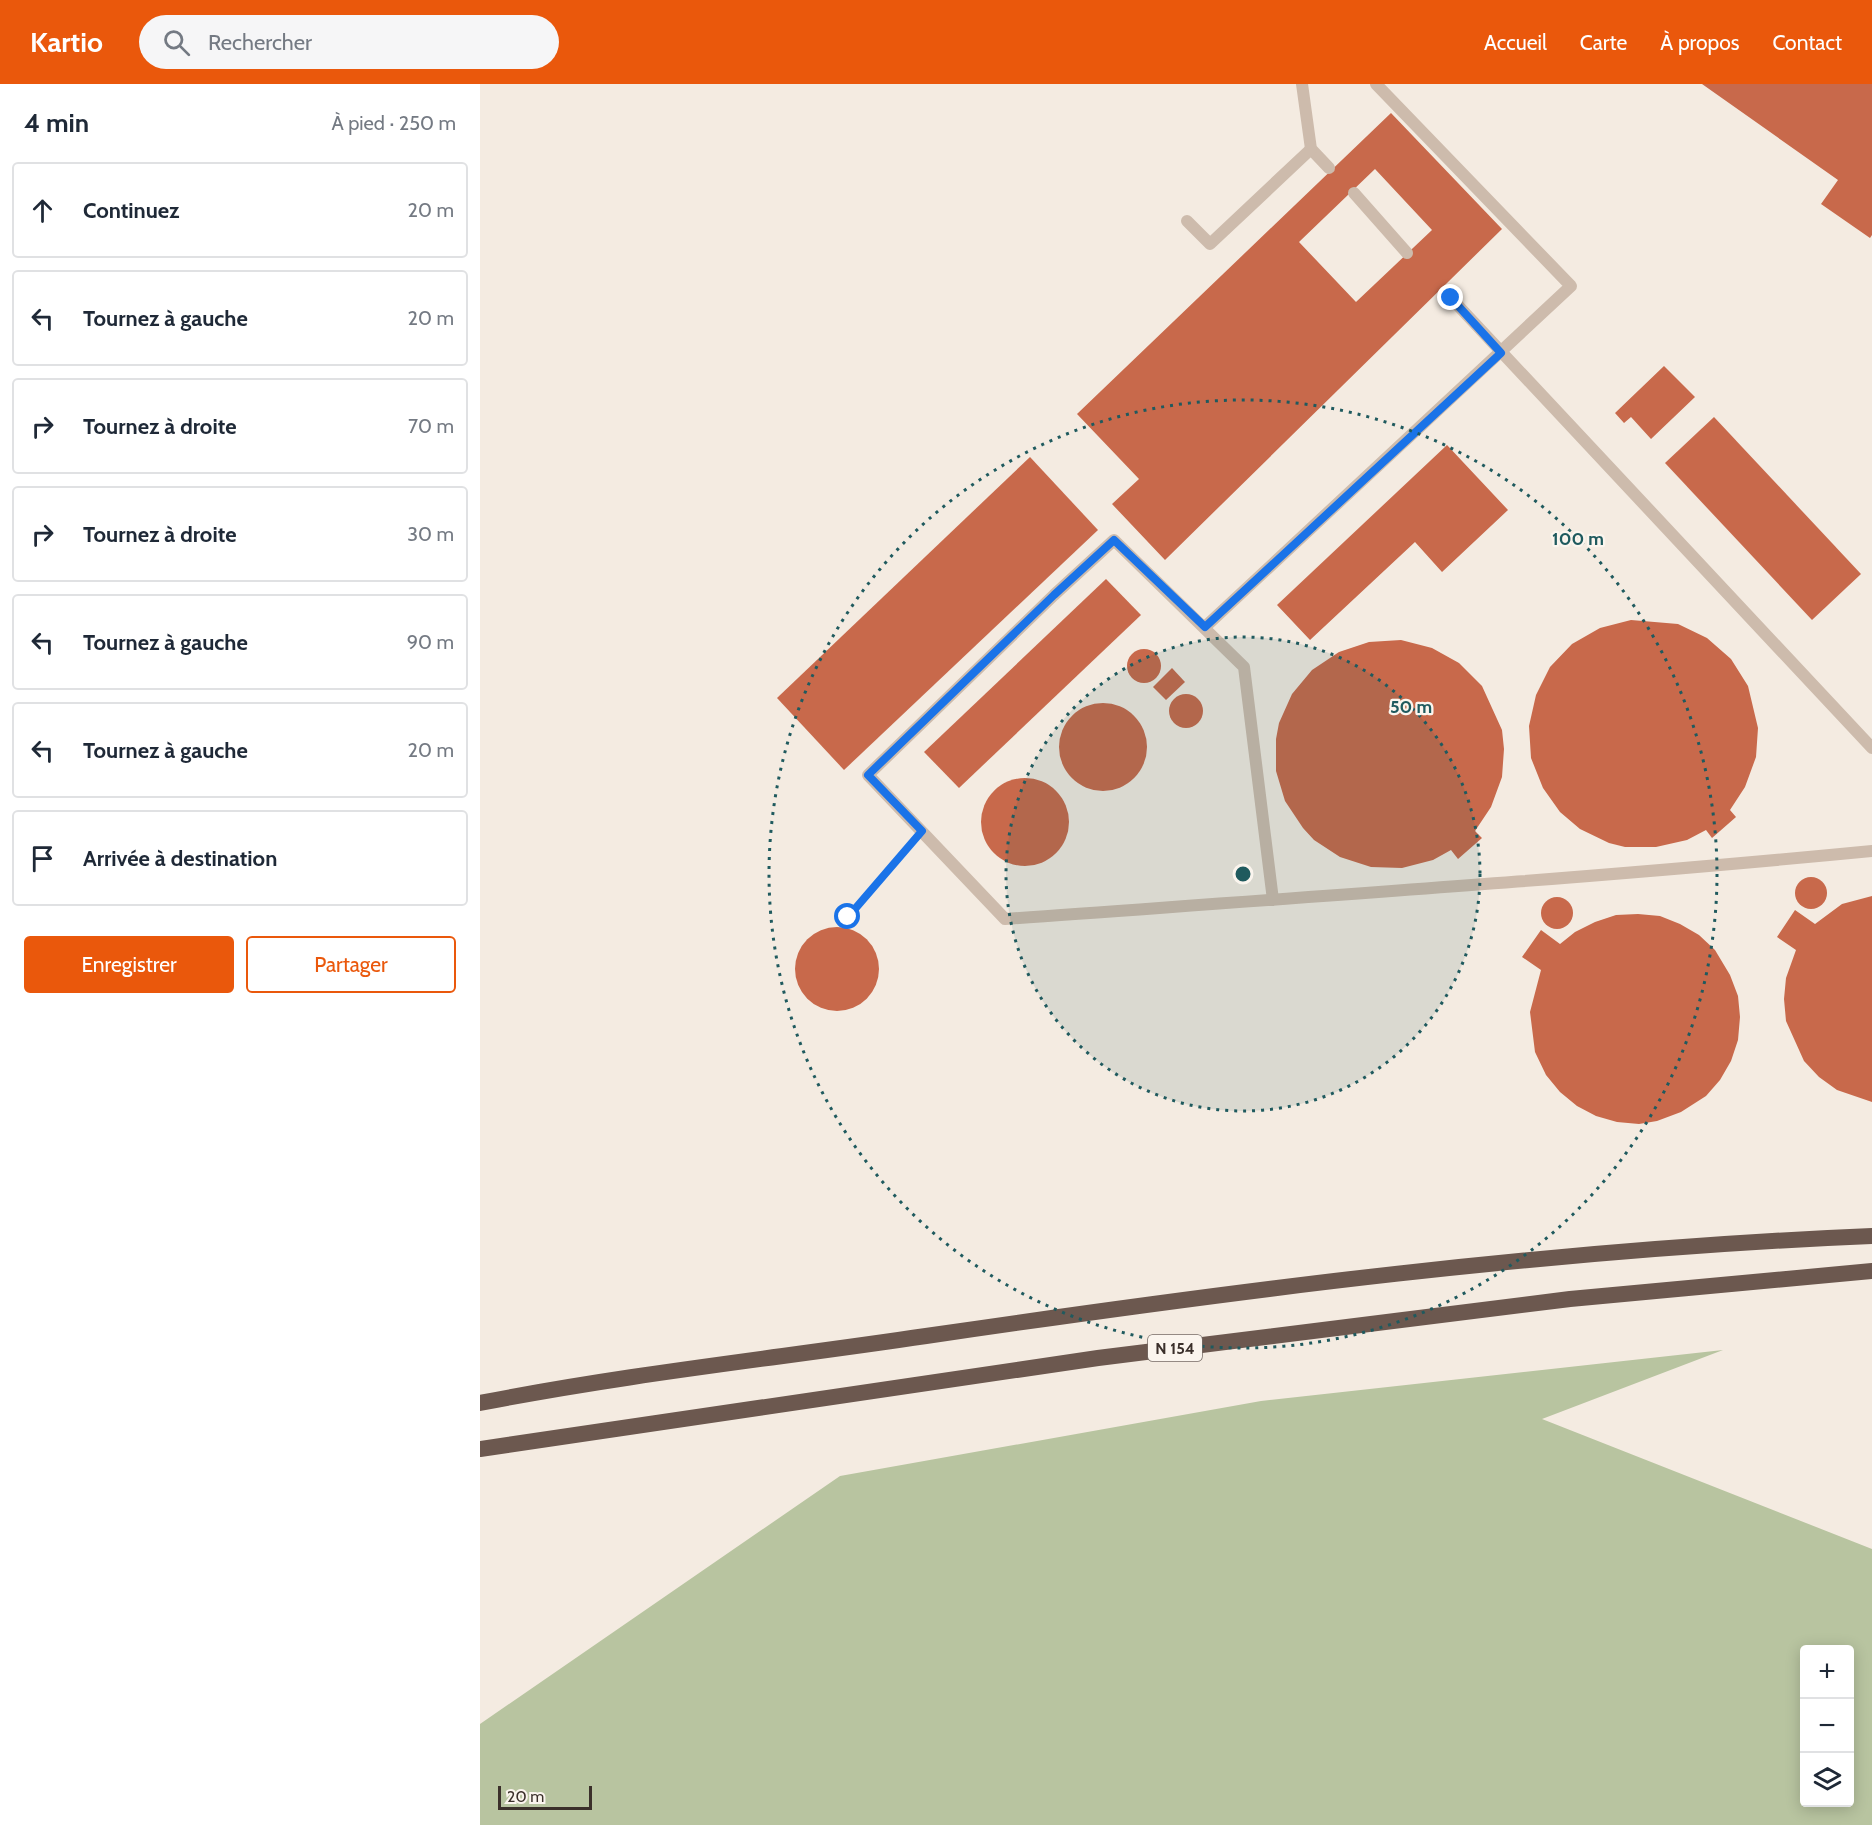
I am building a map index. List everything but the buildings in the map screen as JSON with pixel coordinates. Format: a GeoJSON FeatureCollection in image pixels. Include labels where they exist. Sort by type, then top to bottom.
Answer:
{"type":"FeatureCollection","features":[{"type":"Feature","properties":{"kind":"highway"},"geometry":{"type":"LineString","coordinates":[[480,1403],[1023,1322],[1365,1278],[1603,1253],[1757,1241],[1872,1236]]}},
{"type":"Feature","properties":{"kind":"highway","name":"N 154"},"geometry":{"type":"LineString","coordinates":[[480,1449],[1110,1356],[1570,1299],[1872,1271]]}},
{"type":"Feature","properties":{"kind":"lane"},"geometry":{"type":"LineString","coordinates":[[1302,84],[1311,149],[1329,168]]}},
{"type":"Feature","properties":{"kind":"lane"},"geometry":{"type":"LineString","coordinates":[[1205,627],[1571,286],[1376,84]]}},
{"type":"Feature","properties":{"kind":"lane"},"geometry":{"type":"LineString","coordinates":[[1187,221],[1210,244],[1311,149]]}},
{"type":"Feature","properties":{"kind":"lane"},"geometry":{"type":"LineString","coordinates":[[1354,193],[1407,253]]}},
{"type":"Feature","properties":{"kind":"lane"},"geometry":{"type":"LineString","coordinates":[[1451,298],[1872,748]]}},
{"type":"Feature","properties":{"kind":"lane"},"geometry":{"type":"LineString","coordinates":[[1273,900],[1244,667],[1114,540],[868,775],[1005,919],[1273,900],[1522,881],[1872,850]]}},
{"type":"Feature","properties":{"kind":"path"},"geometry":{"type":"LineString","coordinates":[[848,917],[922,831]]}},
{"type":"Feature","properties":{"kind":"green space"},"geometry":{"type":"Polygon","coordinates":[[[1723,1350],[1542,1419],[1872,1549],[1872,1825],[480,1825],[480,1724],[840,1476],[1261,1401],[1723,1350]]]}},
{"type":"Feature","properties":{"kind":"route"},"geometry":{"type":"LineString","coordinates":[[848,917],[922,831],[868,775],[1114,540],[1205,627],[1501,353],[1451,298]]}}]}
